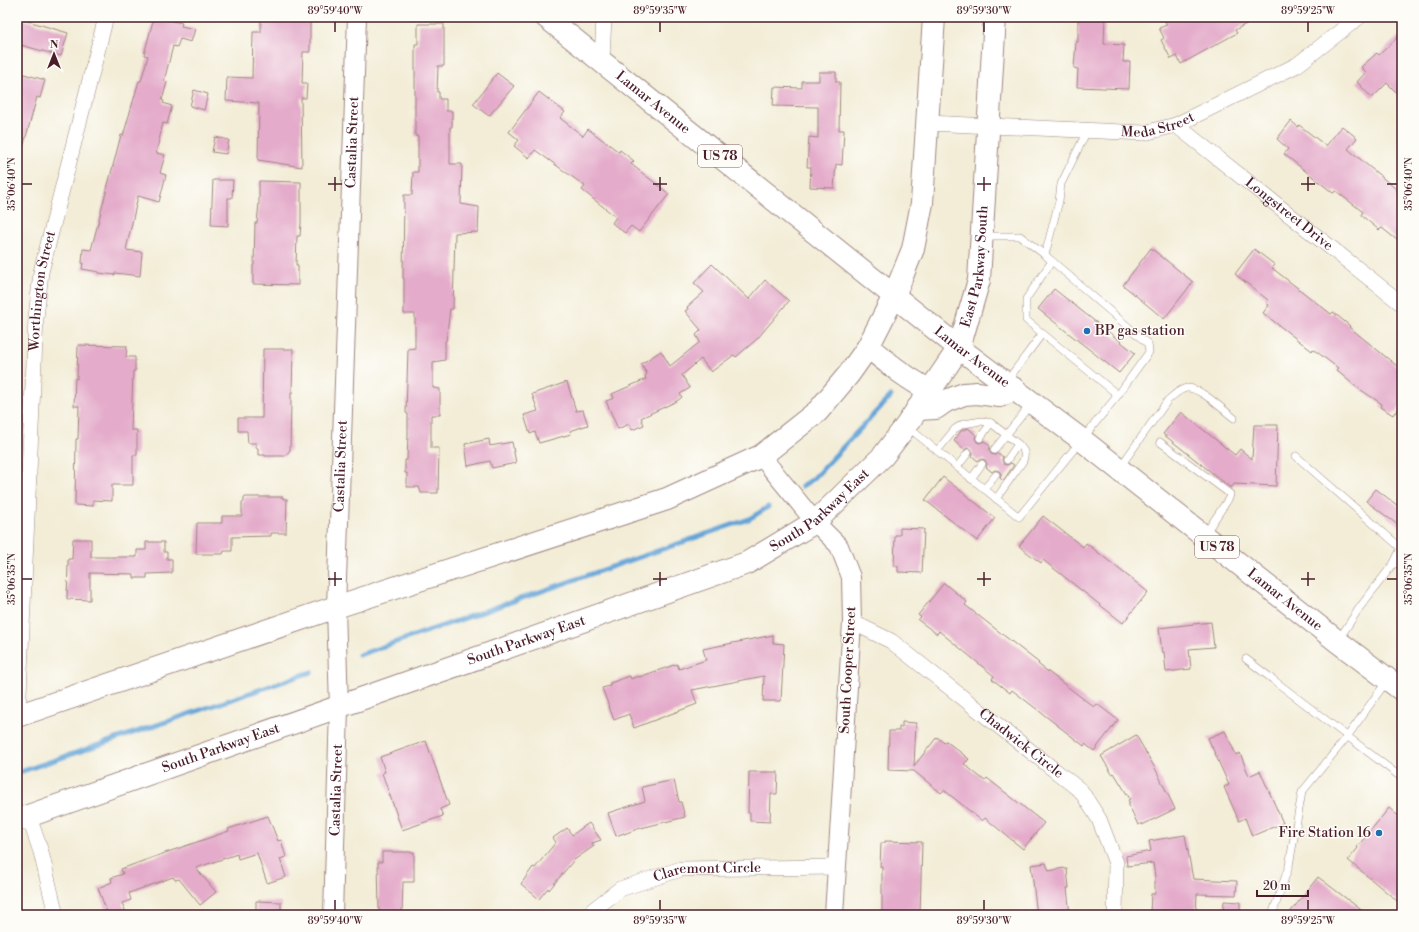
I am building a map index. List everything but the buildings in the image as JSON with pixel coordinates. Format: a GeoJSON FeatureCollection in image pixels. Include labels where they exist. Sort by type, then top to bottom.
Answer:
{"type":"FeatureCollection","features":[{"type":"Feature","properties":{"kind":"main road","name":"Lamar Avenue"},"geometry":{"type":"LineString","coordinates":[[546,17],[602,60],[959,348],[1082,440],[1395,685]]}},
{"type":"Feature","properties":{"kind":"main road"},"geometry":{"type":"LineString","coordinates":[[18,716],[336,607],[667,499],[761,456],[818,411],[849,374],[868,347],[894,296],[913,249],[922,202],[934,17]]}},
{"type":"Feature","properties":{"kind":"main road","name":"East Parkway South"},"geometry":{"type":"LineString","coordinates":[[959,348],[979,280],[990,126],[995,17]]}},
{"type":"Feature","properties":{"kind":"main road"},"geometry":{"type":"LineString","coordinates":[[868,347],[895,370],[929,390]]}},
{"type":"Feature","properties":{"kind":"main road","name":"South Parkway East"},"geometry":{"type":"LineString","coordinates":[[23,818],[339,708],[747,563],[815,522],[883,456],[912,418],[929,390],[959,348]]}},
{"type":"Feature","properties":{"kind":"main road"},"geometry":{"type":"LineString","coordinates":[[912,418],[964,394],[977,393],[1000,396],[1010,386]]}},
{"type":"Feature","properties":{"kind":"street","name":"Worthington Street"},"geometry":{"type":"LineString","coordinates":[[18,716],[36,318],[40,272],[106,17]]}},
{"type":"Feature","properties":{"kind":"street","name":"Castalia Street"},"geometry":{"type":"LineString","coordinates":[[334,915],[339,708],[336,607],[357,17]]}},
{"type":"Feature","properties":{"kind":"street"},"geometry":{"type":"LineString","coordinates":[[602,60],[604,17]]}},
{"type":"Feature","properties":{"kind":"street","name":"Meda Street"},"geometry":{"type":"LineString","coordinates":[[928,123],[1144,133],[1176,126],[1297,65],[1359,17]]}},
{"type":"Feature","properties":{"kind":"street","name":"Longstreet Drive"},"geometry":{"type":"LineString","coordinates":[[1176,126],[1402,304]]}},
{"type":"Feature","properties":{"kind":"street","name":"South Cooper Street"},"geometry":{"type":"LineString","coordinates":[[761,456],[815,522],[839,546],[851,577],[852,622],[834,915]]}},
{"type":"Feature","properties":{"kind":"street","name":"Chadwick Circle"},"geometry":{"type":"LineString","coordinates":[[852,622],[891,641],[1081,791],[1099,818],[1116,863],[1114,915]]}},
{"type":"Feature","properties":{"kind":"street"},"geometry":{"type":"LineString","coordinates":[[23,818],[41,852],[56,915]]}},
{"type":"Feature","properties":{"kind":"street","name":"Claremont Circle"},"geometry":{"type":"LineString","coordinates":[[590,915],[593,910],[620,889],[681,869],[837,867]]}},
{"type":"Feature","properties":{"kind":"lane"},"geometry":{"type":"LineString","coordinates":[[1045,255],[1059,201],[1061,184],[1088,130]]}},
{"type":"Feature","properties":{"kind":"lane"},"geometry":{"type":"LineString","coordinates":[[912,418],[937,451],[1019,517],[1118,395],[1149,352],[1148,344],[1045,255],[1020,236],[982,236]]}},
{"type":"Feature","properties":{"kind":"lane"},"geometry":{"type":"LineString","coordinates":[[1052,261],[1026,300],[1026,320],[1118,395]]}},
{"type":"Feature","properties":{"kind":"lane"},"geometry":{"type":"LineString","coordinates":[[1010,386],[1042,334]]}},
{"type":"Feature","properties":{"kind":"lane"},"geometry":{"type":"LineString","coordinates":[[1118,469],[1168,400],[1186,388],[1198,390],[1234,418]]}},
{"type":"Feature","properties":{"kind":"lane"},"geometry":{"type":"LineString","coordinates":[[994,450],[1032,402]]}},
{"type":"Feature","properties":{"kind":"lane"},"geometry":{"type":"LineString","coordinates":[[937,451],[956,428],[963,424],[982,421],[991,423],[1007,434],[1024,450],[1026,456],[1024,462],[996,499]]}},
{"type":"Feature","properties":{"kind":"lane"},"geometry":{"type":"LineString","coordinates":[[980,438],[991,423]]}},
{"type":"Feature","properties":{"kind":"lane"},"geometry":{"type":"LineString","coordinates":[[1160,442],[1230,494],[1229,498],[1204,536]]}},
{"type":"Feature","properties":{"kind":"lane"},"geometry":{"type":"LineString","coordinates":[[1007,460],[1018,444]]}},
{"type":"Feature","properties":{"kind":"lane"},"geometry":{"type":"LineString","coordinates":[[957,468],[968,453]]}},
{"type":"Feature","properties":{"kind":"lane"},"geometry":{"type":"LineString","coordinates":[[1296,456],[1401,548],[1394,563],[1360,607],[1337,641]]}},
{"type":"Feature","properties":{"kind":"lane"},"geometry":{"type":"LineString","coordinates":[[971,479],[982,464]]}},
{"type":"Feature","properties":{"kind":"lane"},"geometry":{"type":"LineString","coordinates":[[984,489],[996,475]]}},
{"type":"Feature","properties":{"kind":"lane"},"geometry":{"type":"LineString","coordinates":[[1394,563],[1402,564]]}},
{"type":"Feature","properties":{"kind":"lane"},"geometry":{"type":"LineString","coordinates":[[1246,659],[1402,778]]}},
{"type":"Feature","properties":{"kind":"lane"},"geometry":{"type":"LineString","coordinates":[[1272,915],[1289,866],[1302,792],[1347,737],[1395,685]]}},
{"type":"Feature","properties":{"kind":"waterway"},"geometry":{"type":"LineString","coordinates":[[802,486],[813,479],[891,396]]}},
{"type":"Feature","properties":{"kind":"waterway"},"geometry":{"type":"LineString","coordinates":[[359,655],[749,519],[768,507]]}},
{"type":"Feature","properties":{"kind":"waterway"},"geometry":{"type":"LineString","coordinates":[[17,773],[311,672]]}},
{"type":"Feature","properties":{"kind":"place","name":"BP gas station"},"geometry":{"type":"Point","coordinates":[1087,331]}},
{"type":"Feature","properties":{"kind":"place","name":"Fire Station 16"},"geometry":{"type":"Point","coordinates":[1379,833]}}]}
